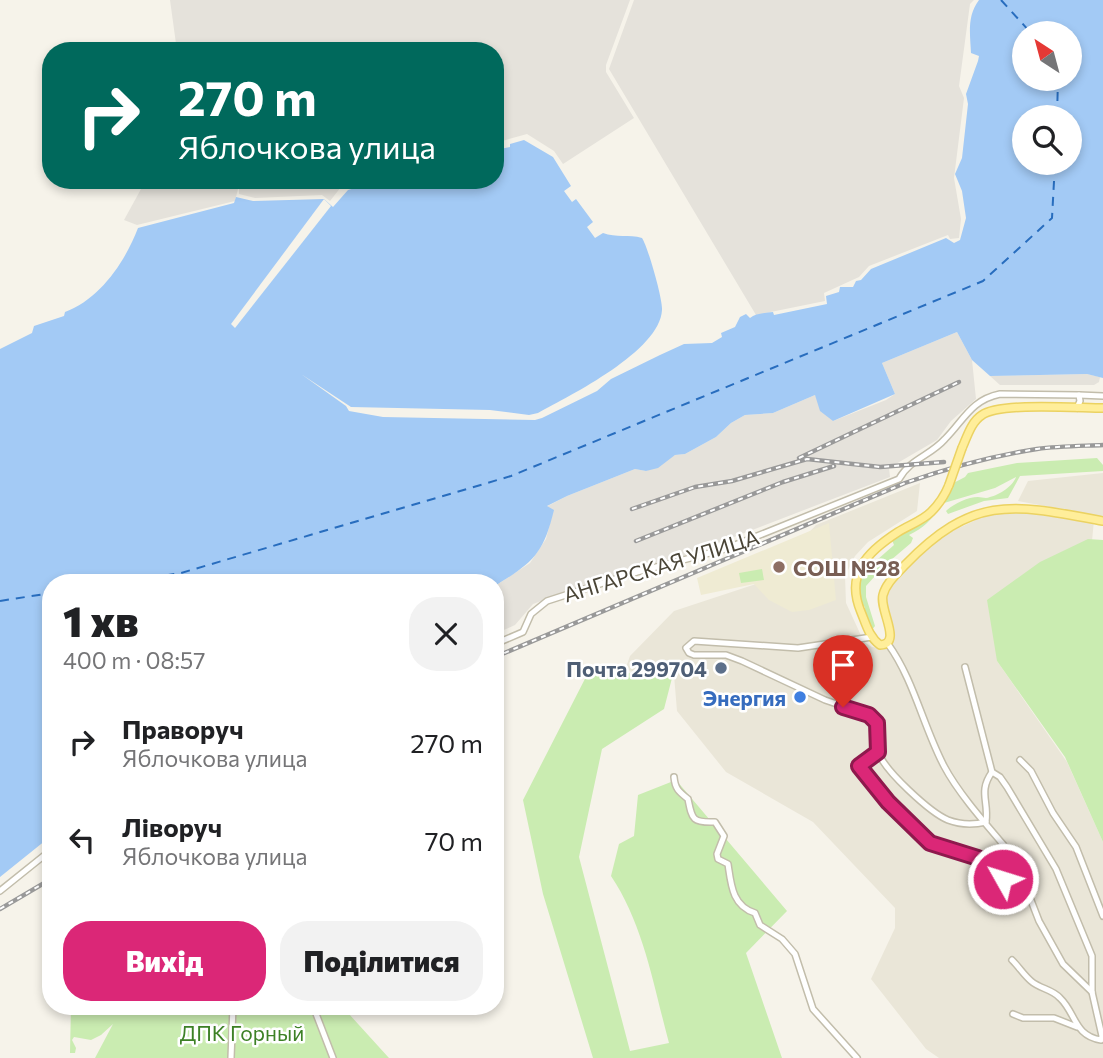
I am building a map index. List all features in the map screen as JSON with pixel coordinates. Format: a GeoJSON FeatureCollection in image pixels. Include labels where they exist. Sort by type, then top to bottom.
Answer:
{"type":"FeatureCollection","features":[{"type":"Feature","properties":{"kind":"main road"},"geometry":{"type":"LineString","coordinates":[[1103,408],[1013,408],[989,411],[982,415],[973,424],[945,495],[930,513],[879,545],[863,563],[855,580],[855,596],[872,638],[880,645],[888,644],[891,634],[882,597],[888,585],[923,547],[962,519],[1002,509],[1022,509],[1045,510],[1103,522]]}},
{"type":"Feature","properties":{"kind":"street"},"geometry":{"type":"LineString","coordinates":[[1077,408],[1079,395]]}},
{"type":"Feature","properties":{"kind":"street","name":"АНГАРСКАЯ УЛИЦА"},"geometry":{"type":"LineString","coordinates":[[504,640],[523,632],[531,614],[547,601],[637,572],[725,549],[899,479],[906,466],[946,439],[963,415],[990,396],[1103,396]]}},
{"type":"Feature","properties":{"kind":"street"},"geometry":{"type":"LineString","coordinates":[[872,638],[798,648],[694,641],[686,648],[694,655],[726,655],[740,660],[825,700],[869,715],[877,723],[878,752],[892,772],[936,814],[959,823],[986,822]]}},
{"type":"Feature","properties":{"kind":"street"},"geometry":{"type":"LineString","coordinates":[[888,644],[904,670],[922,719],[946,770],[1029,878],[1027,890],[1039,921],[1063,964],[1092,992]]}},
{"type":"Feature","properties":{"kind":"street"},"geometry":{"type":"LineString","coordinates":[[965,667],[992,772],[1000,777],[1007,787],[1056,869],[1092,956],[1092,992],[1102,1038],[1096,1039],[1077,1027],[1054,1018],[1023,1018],[1013,1014]]}},
{"type":"Feature","properties":{"kind":"street"},"geometry":{"type":"LineString","coordinates":[[878,752],[859,766],[888,802],[930,843],[978,858],[1020,890],[1027,890]]}},
{"type":"Feature","properties":{"kind":"street"},"geometry":{"type":"LineString","coordinates":[[1020,760],[1031,771],[1053,813],[1076,848],[1103,916]]}},
{"type":"Feature","properties":{"kind":"street"},"geometry":{"type":"LineString","coordinates":[[986,822],[988,808],[984,798],[984,783],[992,772]]}},
{"type":"Feature","properties":{"kind":"street"},"geometry":{"type":"LineString","coordinates":[[674,777],[678,792],[688,799],[692,817],[719,825],[724,836],[717,854],[718,859],[728,864],[730,883],[743,909],[755,913],[761,925],[782,939],[795,954],[813,1009],[857,1058]]}},
{"type":"Feature","properties":{"kind":"street"},"geometry":{"type":"LineString","coordinates":[[0,891],[42,857]]}},
{"type":"Feature","properties":{"kind":"street"},"geometry":{"type":"LineString","coordinates":[[1012,960],[1032,982],[1061,998],[1077,1027]]}},
{"type":"Feature","properties":{"kind":"street"},"geometry":{"type":"LineString","coordinates":[[231,1058],[233,1015]]}},
{"type":"Feature","properties":{"kind":"street"},"geometry":{"type":"LineString","coordinates":[[316,1015],[333,1058]]}},
{"type":"Feature","properties":{"kind":"shaded area"},"geometry":{"type":"Polygon","coordinates":[[[170,0],[630,0],[606,65],[606,72],[634,118],[563,164],[554,151],[527,134],[504,140],[504,42],[176,42],[170,0]]]}},
{"type":"Feature","properties":{"kind":"shaded area"},"geometry":{"type":"Polygon","coordinates":[[[634,0],[974,0],[970,4],[959,86],[964,98],[954,178],[961,219],[959,238],[950,239],[948,235],[869,266],[859,277],[824,293],[825,301],[756,315],[609,69],[634,0]]]}},
{"type":"Feature","properties":{"kind":"shaded area"},"geometry":{"type":"Polygon","coordinates":[[[141,189],[238,189],[235,201],[137,225],[124,220],[141,189]]]}},
{"type":"Feature","properties":{"kind":"shaded area"},"geometry":{"type":"Polygon","coordinates":[[[239,189],[339,189],[330,201],[322,195],[255,198],[239,194],[239,189]]]}},
{"type":"Feature","properties":{"kind":"shaded area"},"geometry":{"type":"Polygon","coordinates":[[[957,332],[972,360],[976,399],[951,421],[937,440],[889,468],[890,477],[713,545],[710,542],[698,552],[633,569],[632,567],[606,580],[533,604],[515,625],[504,630],[504,580],[530,563],[546,539],[553,511],[546,507],[635,469],[646,471],[675,455],[685,454],[716,437],[745,415],[773,413],[815,395],[833,421],[886,400],[895,394],[882,363],[957,332]]]}},
{"type":"Feature","properties":{"kind":"shaded area"},"geometry":{"type":"Polygon","coordinates":[[[1087,374],[1100,377],[1099,382],[1094,385],[1000,385],[990,376],[1087,374]]]}},
{"type":"Feature","properties":{"kind":"shaded area"},"geometry":{"type":"Polygon","coordinates":[[[1103,473],[1103,517],[1018,501],[1028,481],[1103,473]]]}},
{"type":"Feature","properties":{"kind":"shaded area"},"geometry":{"type":"Polygon","coordinates":[[[920,483],[917,511],[868,542],[855,556],[845,576],[846,603],[864,642],[872,647],[881,648],[888,638],[883,605],[894,581],[905,567],[944,535],[991,513],[1045,510],[1094,520],[1090,562],[997,661],[1067,762],[1103,842],[1103,1058],[939,1058],[926,1049],[871,979],[895,928],[895,908],[813,822],[726,772],[677,711],[674,675],[625,670],[630,656],[674,611],[762,582],[816,525],[920,483]]]}},
{"type":"Feature","properties":{"kind":"shaded area","name":"СОШ №28"},"geometry":{"type":"Polygon","coordinates":[[[829,523],[836,600],[809,610],[792,612],[769,600],[754,584],[701,595],[697,578],[829,523]]]}},
{"type":"Feature","properties":{"kind":"green space"},"geometry":{"type":"Polygon","coordinates":[[[1097,458],[1103,465],[1103,471],[1020,476],[1008,498],[984,501],[948,514],[946,511],[961,501],[974,497],[988,498],[1001,492],[1012,484],[1016,477],[995,488],[944,503],[925,525],[909,535],[913,538],[911,543],[866,586],[866,597],[875,626],[871,631],[865,619],[865,607],[857,601],[857,583],[894,545],[894,530],[929,508],[942,489],[968,473],[1017,463],[1097,458]]]}},
{"type":"Feature","properties":{"kind":"green space"},"geometry":{"type":"Polygon","coordinates":[[[1088,539],[1103,540],[1103,842],[1065,757],[997,661],[987,600],[1040,562],[1088,539]]]}},
{"type":"Feature","properties":{"kind":"green space"},"geometry":{"type":"Polygon","coordinates":[[[762,569],[764,580],[741,583],[739,573],[762,569]]]}},
{"type":"Feature","properties":{"kind":"green space"},"geometry":{"type":"Polygon","coordinates":[[[590,669],[672,678],[664,709],[602,749],[579,857],[630,1051],[669,1043],[640,936],[611,876],[619,844],[634,836],[638,795],[676,780],[787,911],[746,953],[782,1058],[593,1058],[543,894],[523,800],[590,669]]]}},
{"type":"Feature","properties":{"kind":"green space","name":"ДПК Горный"},"geometry":{"type":"Polygon","coordinates":[[[71,1015],[350,1015],[389,1058],[95,1058],[113,1024],[91,1040],[74,1037],[72,1040],[75,1053],[70,1053],[71,1015]]]}},
{"type":"Feature","properties":{"kind":"water"},"geometry":{"type":"Polygon","coordinates":[[[979,0],[1103,0],[1103,378],[1087,374],[990,376],[972,360],[957,332],[882,363],[895,394],[833,421],[820,411],[815,395],[773,413],[745,415],[716,437],[685,454],[675,455],[658,468],[646,471],[635,469],[547,506],[554,510],[541,547],[535,556],[504,580],[504,574],[42,574],[42,843],[0,877],[0,349],[32,333],[34,326],[64,316],[65,312],[78,306],[100,289],[126,254],[138,228],[234,203],[236,197],[253,201],[324,199],[333,207],[352,189],[504,189],[504,148],[524,140],[553,157],[571,186],[564,191],[572,202],[576,199],[593,222],[587,227],[595,238],[603,233],[642,238],[655,274],[662,310],[657,325],[646,341],[612,370],[538,413],[529,415],[490,410],[351,407],[301,374],[346,406],[349,411],[383,417],[542,418],[597,391],[611,379],[684,344],[712,343],[722,337],[721,333],[735,327],[740,317],[746,314],[750,318],[761,313],[773,312],[774,315],[827,304],[826,296],[839,292],[840,287],[853,287],[856,281],[861,280],[871,269],[946,238],[954,243],[960,240],[966,218],[962,191],[955,174],[962,158],[968,104],[966,94],[979,56],[971,53],[970,25],[979,0]]]}},
{"type":"Feature","properties":{"kind":"pier"},"geometry":{"type":"Polygon","coordinates":[[[324,199],[331,206],[235,328],[231,324],[324,199]]]}},
{"type":"Feature","properties":{"kind":"ferry route"},"geometry":{"type":"LineString","coordinates":[[1001,0],[1020,21]]}},
{"type":"Feature","properties":{"kind":"ferry route"},"geometry":{"type":"LineString","coordinates":[[1057,105],[1058,91]]}},
{"type":"Feature","properties":{"kind":"ferry route"},"geometry":{"type":"LineString","coordinates":[[175,574],[511,476],[983,281],[1052,218],[1054,175]]}},
{"type":"Feature","properties":{"kind":"ferry route"},"geometry":{"type":"LineString","coordinates":[[0,601],[42,594]]}},
{"type":"Feature","properties":{"kind":"railway"},"geometry":{"type":"LineString","coordinates":[[799,458],[959,382]]}},
{"type":"Feature","properties":{"kind":"railway"},"geometry":{"type":"LineString","coordinates":[[504,653],[905,483],[970,463],[1020,452],[1054,447],[1103,445]]}},
{"type":"Feature","properties":{"kind":"railway"},"geometry":{"type":"LineString","coordinates":[[632,509],[695,487],[732,481],[807,459],[880,467],[944,462]]}},
{"type":"Feature","properties":{"kind":"railway"},"geometry":{"type":"LineString","coordinates":[[636,541],[783,482],[834,466]]}},
{"type":"Feature","properties":{"kind":"railway"},"geometry":{"type":"LineString","coordinates":[[0,909],[42,884]]}},
{"type":"Feature","properties":{"kind":"place","name":"СОШ №28"},"geometry":{"type":"Point","coordinates":[779,567]}},
{"type":"Feature","properties":{"kind":"place","name":"Почта 299704"},"geometry":{"type":"Point","coordinates":[721,668]}},
{"type":"Feature","properties":{"kind":"place","name":"Энергия"},"geometry":{"type":"Point","coordinates":[800,697]}},
{"type":"Feature","properties":{"kind":"route"},"geometry":{"type":"LineString","coordinates":[[843,707],[869,715],[877,723],[878,752],[859,766],[888,802],[930,843],[978,858],[1003,879]]}}]}
